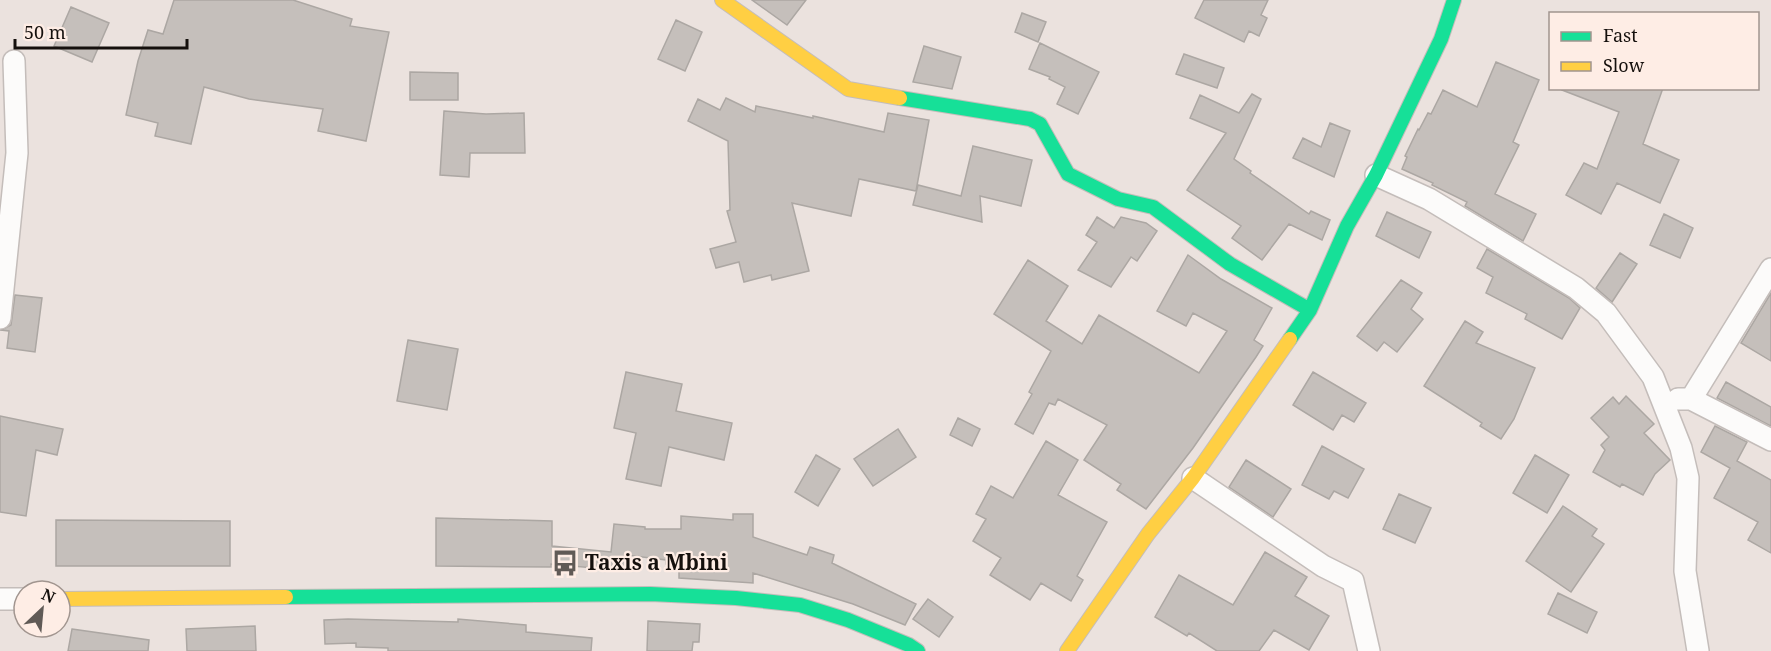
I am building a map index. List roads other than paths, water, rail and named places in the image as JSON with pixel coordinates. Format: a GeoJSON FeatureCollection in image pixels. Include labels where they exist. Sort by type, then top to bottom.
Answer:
{"type":"FeatureCollection","features":[{"type":"Feature","properties":{"kind":"street"},"geometry":{"type":"LineString","coordinates":[[722,0],[848,89],[1030,119],[1040,124],[1068,174],[1118,199],[1154,207],[1230,264],[1310,310]]}},
{"type":"Feature","properties":{"kind":"street"},"geometry":{"type":"LineString","coordinates":[[1067,651],[1148,534],[1193,478],[1310,310],[1347,226],[1376,175],[1440,39],[1454,0]]}},
{"type":"Feature","properties":{"kind":"street"},"geometry":{"type":"LineString","coordinates":[[0,318],[17,153],[14,61]]}},
{"type":"Feature","properties":{"kind":"street"},"geometry":{"type":"LineString","coordinates":[[1376,175],[1429,200],[1576,288],[1606,313],[1653,377],[1681,448],[1688,478],[1685,571],[1698,651]]}},
{"type":"Feature","properties":{"kind":"street"},"geometry":{"type":"LineString","coordinates":[[1691,399],[1771,268]]}},
{"type":"Feature","properties":{"kind":"street"},"geometry":{"type":"LineString","coordinates":[[1662,399],[1691,399],[1771,440]]}},
{"type":"Feature","properties":{"kind":"street"},"geometry":{"type":"LineString","coordinates":[[1193,478],[1323,566],[1353,581],[1369,651]]}},
{"type":"Feature","properties":{"kind":"street"},"geometry":{"type":"LineString","coordinates":[[72,599],[638,594],[736,598],[800,605],[848,621],[909,645],[918,651]]}},
{"type":"Feature","properties":{"kind":"place","name":"Taxis a Mbini"},"geometry":{"type":"Point","coordinates":[565,563]}}]}
